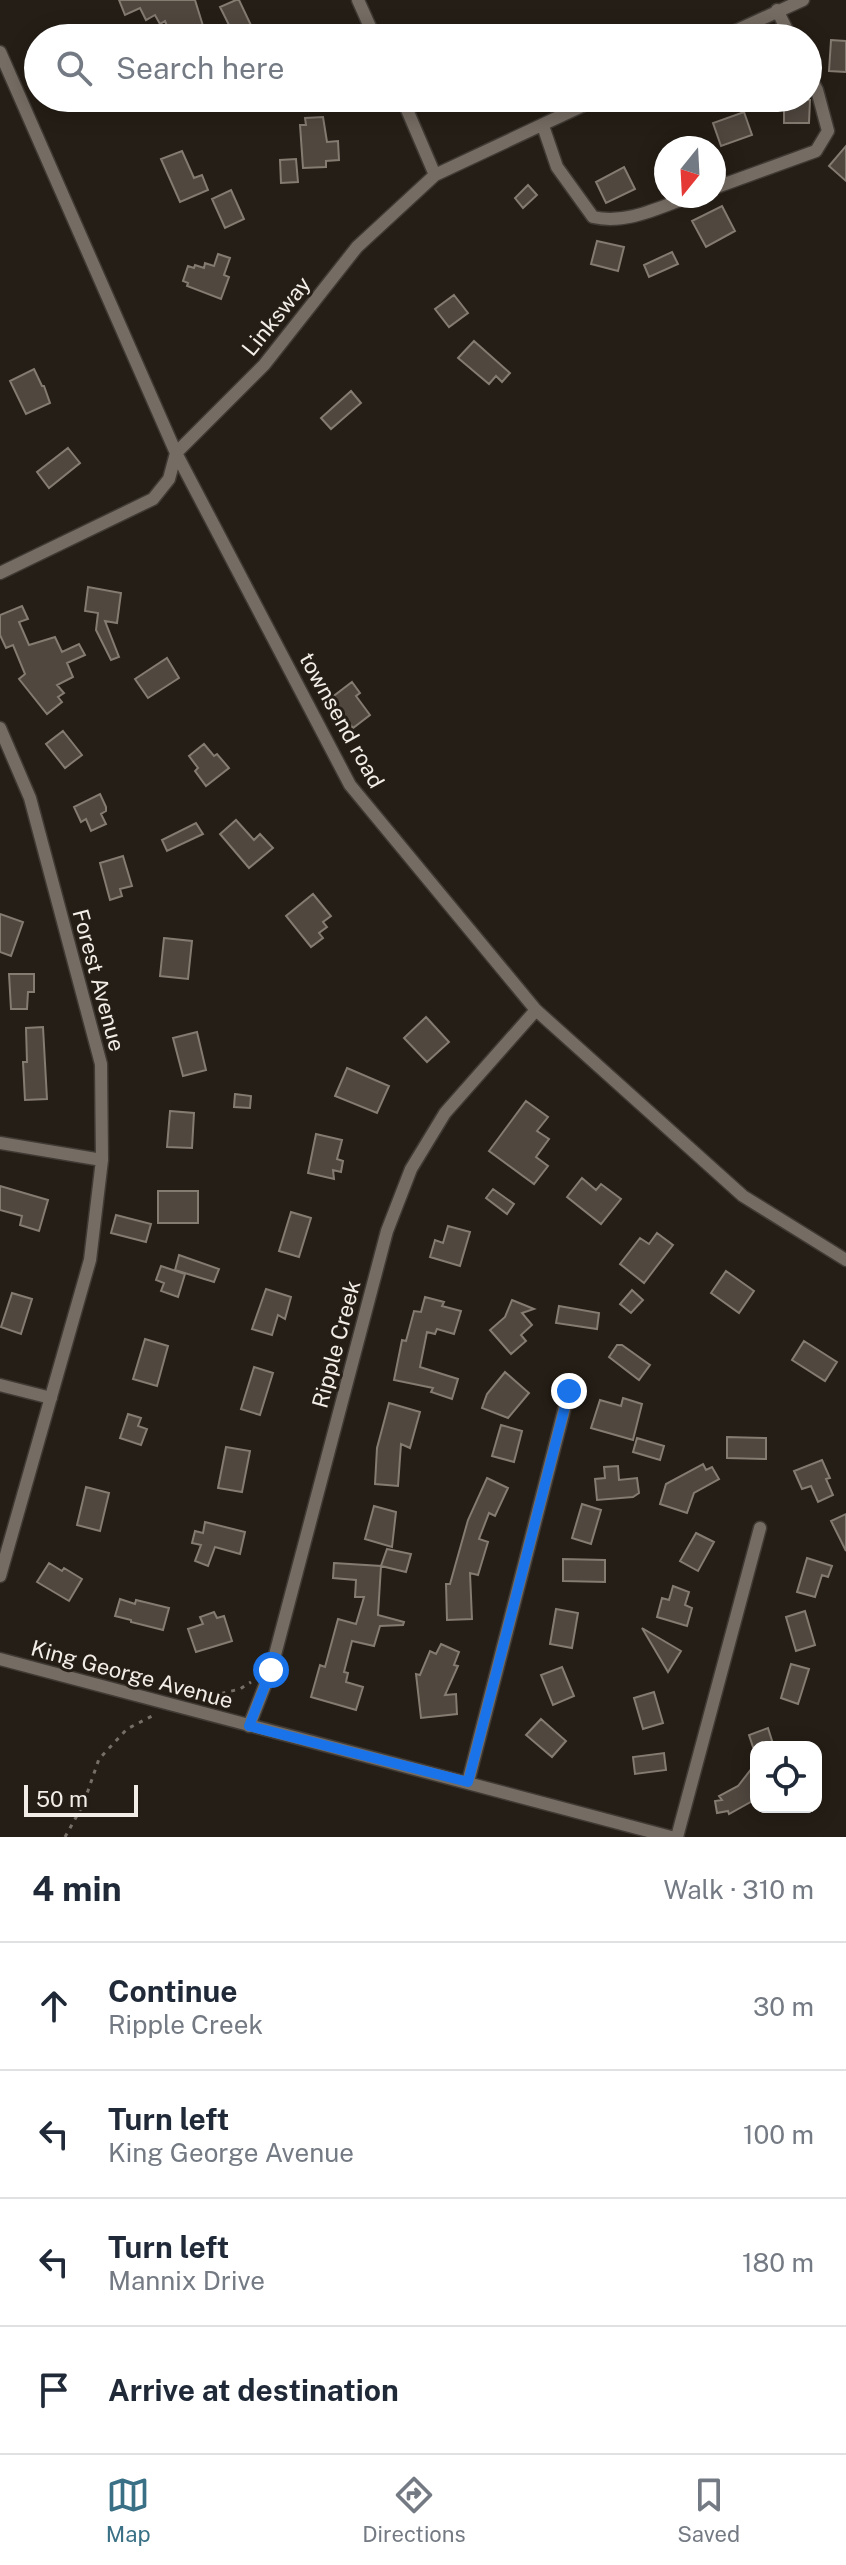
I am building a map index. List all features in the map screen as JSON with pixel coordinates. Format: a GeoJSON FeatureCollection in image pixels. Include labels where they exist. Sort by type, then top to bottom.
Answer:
{"type":"FeatureCollection","features":[{"type":"Feature","properties":{"kind":"street"},"geometry":{"type":"LineString","coordinates":[[358,0],[369,24]]}},
{"type":"Feature","properties":{"kind":"street"},"geometry":{"type":"LineString","coordinates":[[761,0],[781,24]]}},
{"type":"Feature","properties":{"kind":"street"},"geometry":{"type":"LineString","coordinates":[[748,24],[803,0]]}},
{"type":"Feature","properties":{"kind":"street","name":"townsend road"},"geometry":{"type":"LineString","coordinates":[[0,52],[24,107]]}},
{"type":"Feature","properties":{"kind":"street"},"geometry":{"type":"LineString","coordinates":[[726,184],[816,151],[828,131],[822,109]]}},
{"type":"Feature","properties":{"kind":"street","name":"townsend road"},"geometry":{"type":"LineString","coordinates":[[26,112],[176,453],[350,785],[536,1010],[743,1196],[846,1260]]}},
{"type":"Feature","properties":{"kind":"street"},"geometry":{"type":"LineString","coordinates":[[408,112],[435,175]]}},
{"type":"Feature","properties":{"kind":"street","name":"Linksway"},"geometry":{"type":"LineString","coordinates":[[0,573],[153,499],[169,479],[176,453],[264,365],[357,247],[435,175],[571,112]]}},
{"type":"Feature","properties":{"kind":"street"},"geometry":{"type":"LineString","coordinates":[[543,126],[557,167],[593,217],[610,221],[657,208]]}},
{"type":"Feature","properties":{"kind":"street","name":"Forest Avenue"},"geometry":{"type":"LineString","coordinates":[[0,728],[30,798],[101,1064],[102,1160],[90,1260],[0,1576]]}},
{"type":"Feature","properties":{"kind":"street","name":"Ripple Creek"},"geometry":{"type":"LineString","coordinates":[[249,1726],[271,1670],[387,1231],[411,1169],[445,1113],[536,1010]]}},
{"type":"Feature","properties":{"kind":"street"},"geometry":{"type":"LineString","coordinates":[[0,1143],[102,1160]]}},
{"type":"Feature","properties":{"kind":"street"},"geometry":{"type":"LineString","coordinates":[[0,1385],[51,1398]]}},
{"type":"Feature","properties":{"kind":"street"},"geometry":{"type":"LineString","coordinates":[[468,1782],[569,1391]]}},
{"type":"Feature","properties":{"kind":"street"},"geometry":{"type":"LineString","coordinates":[[677,1837],[760,1528]]}},
{"type":"Feature","properties":{"kind":"street","name":"King George Avenue"},"geometry":{"type":"LineString","coordinates":[[0,1659],[671,1837]]}},
{"type":"Feature","properties":{"kind":"path"},"geometry":{"type":"LineString","coordinates":[[199,1699],[240,1689],[271,1670]]}},
{"type":"Feature","properties":{"kind":"path"},"geometry":{"type":"LineString","coordinates":[[65,1837],[83,1805],[99,1759],[127,1729],[172,1705]]}},
{"type":"Feature","properties":{"kind":"building"},"geometry":{"type":"Polygon","coordinates":[[[119,0],[195,0],[202,24],[166,24],[165,21],[160,24],[155,15],[146,20],[140,8],[125,15],[119,0]]]}},
{"type":"Feature","properties":{"kind":"building"},"geometry":{"type":"Polygon","coordinates":[[[239,0],[250,24],[228,24],[220,7],[239,0]]]}},
{"type":"Feature","properties":{"kind":"building"},"geometry":{"type":"Polygon","coordinates":[[[831,40],[846,41],[846,72],[829,71],[831,40]]]}},
{"type":"Feature","properties":{"kind":"building"},"geometry":{"type":"Polygon","coordinates":[[[744,112],[752,135],[726,144],[726,136],[718,136],[713,123],[744,112]]]}},
{"type":"Feature","properties":{"kind":"building"},"geometry":{"type":"Polygon","coordinates":[[[784,112],[809,112],[809,123],[784,123],[784,112]]]}},
{"type":"Feature","properties":{"kind":"building"},"geometry":{"type":"Polygon","coordinates":[[[323,117],[327,142],[338,141],[339,160],[326,161],[326,167],[303,168],[300,125],[306,125],[305,118],[323,117]]]}},
{"type":"Feature","properties":{"kind":"building"},"geometry":{"type":"Polygon","coordinates":[[[846,146],[846,181],[829,166],[846,146]]]}},
{"type":"Feature","properties":{"kind":"building"},"geometry":{"type":"Polygon","coordinates":[[[182,151],[194,178],[202,175],[208,190],[180,202],[161,159],[182,151]]]}},
{"type":"Feature","properties":{"kind":"building"},"geometry":{"type":"Polygon","coordinates":[[[296,159],[298,182],[281,183],[280,160],[296,159]]]}},
{"type":"Feature","properties":{"kind":"building"},"geometry":{"type":"Polygon","coordinates":[[[624,167],[635,189],[606,203],[596,182],[624,167]]]}},
{"type":"Feature","properties":{"kind":"building"},"geometry":{"type":"Polygon","coordinates":[[[528,185],[537,195],[523,208],[515,198],[528,185]]]}},
{"type":"Feature","properties":{"kind":"building"},"geometry":{"type":"Polygon","coordinates":[[[231,190],[244,219],[225,228],[212,199],[231,190]]]}},
{"type":"Feature","properties":{"kind":"building"},"geometry":{"type":"Polygon","coordinates":[[[723,208],[735,231],[706,247],[692,221],[723,208]]]}},
{"type":"Feature","properties":{"kind":"building"},"geometry":{"type":"Polygon","coordinates":[[[597,241],[624,247],[618,271],[591,264],[597,241]]]}},
{"type":"Feature","properties":{"kind":"building"},"geometry":{"type":"Polygon","coordinates":[[[672,252],[678,264],[649,277],[644,265],[672,252]]]}},
{"type":"Feature","properties":{"kind":"building"},"geometry":{"type":"Polygon","coordinates":[[[218,254],[230,258],[224,275],[229,277],[221,299],[187,286],[188,283],[183,281],[188,266],[204,268],[205,263],[214,266],[218,254]]]}},
{"type":"Feature","properties":{"kind":"building"},"geometry":{"type":"Polygon","coordinates":[[[454,295],[468,313],[449,327],[435,309],[454,295]]]}},
{"type":"Feature","properties":{"kind":"building"},"geometry":{"type":"Polygon","coordinates":[[[474,341],[510,373],[502,382],[496,376],[489,384],[458,358],[474,341]]]}},
{"type":"Feature","properties":{"kind":"building"},"geometry":{"type":"Polygon","coordinates":[[[34,369],[50,403],[26,414],[10,381],[34,369]]]}},
{"type":"Feature","properties":{"kind":"building"},"geometry":{"type":"Polygon","coordinates":[[[351,391],[361,403],[331,429],[321,418],[351,391]]]}},
{"type":"Feature","properties":{"kind":"building"},"geometry":{"type":"Polygon","coordinates":[[[68,448],[80,463],[49,488],[37,472],[68,448]]]}},
{"type":"Feature","properties":{"kind":"building"},"geometry":{"type":"Polygon","coordinates":[[[88,587],[121,593],[117,623],[105,621],[119,657],[111,660],[96,630],[98,613],[85,611],[88,587]]]}},
{"type":"Feature","properties":{"kind":"building"},"geometry":{"type":"Polygon","coordinates":[[[22,606],[28,619],[19,622],[29,645],[55,637],[62,652],[79,644],[85,655],[67,663],[73,677],[57,685],[64,693],[58,697],[62,702],[47,714],[19,679],[25,674],[13,645],[6,648],[0,635],[0,615],[22,606]]]}},
{"type":"Feature","properties":{"kind":"building"},"geometry":{"type":"Polygon","coordinates":[[[167,658],[179,678],[148,698],[135,679],[167,658]]]}},
{"type":"Feature","properties":{"kind":"building"},"geometry":{"type":"Polygon","coordinates":[[[352,682],[360,693],[356,696],[370,715],[353,728],[331,698],[352,682]]]}},
{"type":"Feature","properties":{"kind":"building"},"geometry":{"type":"Polygon","coordinates":[[[63,731],[82,755],[65,768],[46,744],[63,731]]]}},
{"type":"Feature","properties":{"kind":"building"},"geometry":{"type":"Polygon","coordinates":[[[204,744],[229,768],[206,786],[189,756],[204,744]]]}},
{"type":"Feature","properties":{"kind":"building"},"geometry":{"type":"Polygon","coordinates":[[[100,794],[106,807],[101,814],[106,824],[91,831],[86,819],[81,822],[74,807],[100,794]]]}},
{"type":"Feature","properties":{"kind":"building"},"geometry":{"type":"Polygon","coordinates":[[[236,820],[254,840],[260,834],[273,848],[249,868],[220,834],[236,820]]]}},
{"type":"Feature","properties":{"kind":"building"},"geometry":{"type":"Polygon","coordinates":[[[196,823],[203,834],[167,851],[162,840],[196,823]]]}},
{"type":"Feature","properties":{"kind":"building"},"geometry":{"type":"Polygon","coordinates":[[[123,856],[132,886],[120,889],[122,896],[110,900],[100,863],[123,856]]]}},
{"type":"Feature","properties":{"kind":"building"},"geometry":{"type":"Polygon","coordinates":[[[313,894],[331,916],[323,922],[327,927],[319,933],[323,938],[311,947],[286,916],[313,894]]]}},
{"type":"Feature","properties":{"kind":"building"},"geometry":{"type":"Polygon","coordinates":[[[0,914],[23,922],[11,956],[0,952],[0,914]]]}},
{"type":"Feature","properties":{"kind":"building"},"geometry":{"type":"Polygon","coordinates":[[[164,938],[192,941],[188,979],[160,976],[164,938]]]}},
{"type":"Feature","properties":{"kind":"building"},"geometry":{"type":"Polygon","coordinates":[[[9,974],[34,974],[34,992],[28,992],[27,1009],[11,1009],[9,974]]]}},
{"type":"Feature","properties":{"kind":"building"},"geometry":{"type":"Polygon","coordinates":[[[426,1017],[449,1042],[427,1062],[404,1038],[426,1017]]]}},
{"type":"Feature","properties":{"kind":"building"},"geometry":{"type":"Polygon","coordinates":[[[43,1027],[47,1099],[25,1100],[23,1062],[27,1062],[26,1028],[43,1027]]]}},
{"type":"Feature","properties":{"kind":"building"},"geometry":{"type":"Polygon","coordinates":[[[197,1032],[206,1070],[183,1076],[173,1038],[197,1032]]]}},
{"type":"Feature","properties":{"kind":"building"},"geometry":{"type":"Polygon","coordinates":[[[347,1068],[389,1086],[377,1113],[335,1096],[347,1068]]]}},
{"type":"Feature","properties":{"kind":"building"},"geometry":{"type":"Polygon","coordinates":[[[235,1094],[251,1096],[250,1108],[234,1107],[235,1094]]]}},
{"type":"Feature","properties":{"kind":"building"},"geometry":{"type":"Polygon","coordinates":[[[526,1101],[548,1117],[537,1131],[549,1139],[536,1157],[548,1166],[534,1184],[489,1151],[526,1101]]]}},
{"type":"Feature","properties":{"kind":"building"},"geometry":{"type":"Polygon","coordinates":[[[170,1111],[194,1113],[192,1148],[167,1147],[170,1111]]]}},
{"type":"Feature","properties":{"kind":"building"},"geometry":{"type":"Polygon","coordinates":[[[316,1134],[342,1140],[337,1159],[343,1161],[341,1172],[333,1170],[334,1179],[308,1173],[316,1134]]]}},
{"type":"Feature","properties":{"kind":"building"},"geometry":{"type":"Polygon","coordinates":[[[582,1178],[596,1190],[601,1184],[621,1199],[601,1224],[567,1197],[582,1178]]]}},
{"type":"Feature","properties":{"kind":"building"},"geometry":{"type":"Polygon","coordinates":[[[0,1186],[48,1200],[39,1231],[20,1225],[22,1216],[0,1210],[0,1186]]]}},
{"type":"Feature","properties":{"kind":"building"},"geometry":{"type":"Polygon","coordinates":[[[493,1189],[514,1204],[507,1214],[486,1198],[493,1189]]]}},
{"type":"Feature","properties":{"kind":"building"},"geometry":{"type":"Polygon","coordinates":[[[158,1191],[198,1191],[198,1223],[158,1223],[158,1191]]]}},
{"type":"Feature","properties":{"kind":"building"},"geometry":{"type":"Polygon","coordinates":[[[291,1212],[311,1218],[299,1257],[279,1251],[291,1212]]]}},
{"type":"Feature","properties":{"kind":"building"},"geometry":{"type":"Polygon","coordinates":[[[116,1215],[151,1224],[146,1242],[111,1233],[116,1215]]]}},
{"type":"Feature","properties":{"kind":"building"},"geometry":{"type":"Polygon","coordinates":[[[448,1226],[470,1232],[460,1266],[430,1257],[435,1240],[443,1243],[448,1226]]]}},
{"type":"Feature","properties":{"kind":"building"},"geometry":{"type":"Polygon","coordinates":[[[657,1233],[673,1245],[644,1283],[620,1264],[640,1238],[649,1244],[657,1233]]]}},
{"type":"Feature","properties":{"kind":"building"},"geometry":{"type":"Polygon","coordinates":[[[179,1255],[219,1269],[214,1282],[175,1270],[179,1255]]]}},
{"type":"Feature","properties":{"kind":"building"},"geometry":{"type":"Polygon","coordinates":[[[161,1266],[185,1274],[178,1297],[161,1291],[164,1283],[156,1280],[161,1266]]]}},
{"type":"Feature","properties":{"kind":"building"},"geometry":{"type":"Polygon","coordinates":[[[726,1271],[754,1291],[739,1313],[711,1293],[726,1271]]]}},
{"type":"Feature","properties":{"kind":"building"},"geometry":{"type":"Polygon","coordinates":[[[266,1289],[291,1297],[285,1319],[278,1315],[272,1335],[252,1329],[266,1289]]]}},
{"type":"Feature","properties":{"kind":"building"},"geometry":{"type":"Polygon","coordinates":[[[632,1290],[643,1300],[631,1313],[620,1304],[632,1290]]]}},
{"type":"Feature","properties":{"kind":"building"},"geometry":{"type":"Polygon","coordinates":[[[12,1293],[32,1299],[21,1334],[1,1327],[12,1293]]]}},
{"type":"Feature","properties":{"kind":"building"},"geometry":{"type":"Polygon","coordinates":[[[425,1297],[461,1311],[454,1334],[437,1329],[435,1334],[427,1332],[420,1367],[458,1379],[452,1399],[431,1392],[433,1388],[394,1380],[402,1340],[406,1341],[414,1311],[421,1312],[425,1297]]]}},
{"type":"Feature","properties":{"kind":"building"},"geometry":{"type":"Polygon","coordinates":[[[512,1300],[534,1309],[522,1313],[532,1325],[521,1335],[526,1341],[511,1354],[490,1330],[505,1317],[512,1300]]]}},
{"type":"Feature","properties":{"kind":"building"},"geometry":{"type":"Polygon","coordinates":[[[559,1306],[599,1313],[597,1329],[556,1323],[559,1306]]]}},
{"type":"Feature","properties":{"kind":"building"},"geometry":{"type":"Polygon","coordinates":[[[145,1339],[168,1346],[157,1386],[133,1379],[145,1339]]]}},
{"type":"Feature","properties":{"kind":"building"},"geometry":{"type":"Polygon","coordinates":[[[804,1341],[837,1362],[825,1381],[792,1360],[804,1341]]]}},
{"type":"Feature","properties":{"kind":"building"},"geometry":{"type":"Polygon","coordinates":[[[617,1345],[622,1345],[650,1365],[639,1380],[609,1357],[617,1345]]]}},
{"type":"Feature","properties":{"kind":"building"},"geometry":{"type":"Polygon","coordinates":[[[254,1367],[273,1373],[260,1415],[241,1409],[254,1367]]]}},
{"type":"Feature","properties":{"kind":"building"},"geometry":{"type":"Polygon","coordinates":[[[505,1372],[529,1393],[508,1418],[482,1408],[487,1394],[505,1372]]]}},
{"type":"Feature","properties":{"kind":"building"},"geometry":{"type":"Polygon","coordinates":[[[623,1398],[642,1404],[633,1440],[591,1428],[600,1400],[621,1406],[623,1398]]]}},
{"type":"Feature","properties":{"kind":"building"},"geometry":{"type":"Polygon","coordinates":[[[389,1403],[420,1412],[410,1448],[401,1444],[398,1486],[375,1484],[377,1448],[389,1403]]]}},
{"type":"Feature","properties":{"kind":"building"},"geometry":{"type":"Polygon","coordinates":[[[128,1414],[141,1418],[138,1426],[147,1429],[141,1445],[120,1438],[128,1414]]]}},
{"type":"Feature","properties":{"kind":"building"},"geometry":{"type":"Polygon","coordinates":[[[501,1425],[522,1431],[514,1462],[492,1456],[501,1425]]]}},
{"type":"Feature","properties":{"kind":"building"},"geometry":{"type":"Polygon","coordinates":[[[727,1437],[766,1438],[766,1459],[727,1458],[727,1437]]]}},
{"type":"Feature","properties":{"kind":"building"},"geometry":{"type":"Polygon","coordinates":[[[637,1438],[664,1446],[660,1460],[633,1452],[637,1438]]]}},
{"type":"Feature","properties":{"kind":"building"},"geometry":{"type":"Polygon","coordinates":[[[226,1447],[250,1451],[242,1492],[218,1488],[226,1447]]]}},
{"type":"Feature","properties":{"kind":"building"},"geometry":{"type":"Polygon","coordinates":[[[822,1460],[833,1495],[818,1502],[811,1486],[802,1489],[794,1471],[822,1460]]]}},
{"type":"Feature","properties":{"kind":"building"},"geometry":{"type":"Polygon","coordinates":[[[703,1464],[706,1470],[712,1467],[719,1479],[694,1493],[687,1513],[660,1504],[666,1484],[703,1464]]]}},
{"type":"Feature","properties":{"kind":"building"},"geometry":{"type":"Polygon","coordinates":[[[618,1466],[619,1480],[637,1478],[639,1493],[633,1497],[597,1500],[595,1479],[605,1478],[604,1467],[618,1466]]]}},
{"type":"Feature","properties":{"kind":"building"},"geometry":{"type":"Polygon","coordinates":[[[487,1478],[508,1488],[495,1516],[489,1513],[479,1539],[488,1542],[478,1575],[470,1573],[472,1619],[447,1620],[446,1584],[450,1584],[468,1520],[487,1478]]]}},
{"type":"Feature","properties":{"kind":"building"},"geometry":{"type":"Polygon","coordinates":[[[86,1487],[109,1493],[100,1531],[77,1525],[86,1487]]]}},
{"type":"Feature","properties":{"kind":"building"},"geometry":{"type":"Polygon","coordinates":[[[582,1504],[601,1510],[591,1544],[572,1538],[582,1504]]]}},
{"type":"Feature","properties":{"kind":"building"},"geometry":{"type":"Polygon","coordinates":[[[374,1506],[396,1512],[392,1547],[365,1539],[374,1506]]]}},
{"type":"Feature","properties":{"kind":"building"},"geometry":{"type":"Polygon","coordinates":[[[846,1514],[846,1551],[831,1521],[846,1514]]]}},
{"type":"Feature","properties":{"kind":"building"},"geometry":{"type":"Polygon","coordinates":[[[205,1522],[245,1532],[240,1554],[215,1547],[208,1566],[195,1561],[201,1545],[192,1543],[195,1531],[203,1533],[205,1522]]]}},
{"type":"Feature","properties":{"kind":"building"},"geometry":{"type":"Polygon","coordinates":[[[696,1533],[714,1542],[698,1571],[680,1561],[696,1533]]]}},
{"type":"Feature","properties":{"kind":"building"},"geometry":{"type":"Polygon","coordinates":[[[387,1549],[411,1554],[406,1572],[381,1566],[387,1549]]]}},
{"type":"Feature","properties":{"kind":"building"},"geometry":{"type":"Polygon","coordinates":[[[807,1558],[832,1566],[828,1577],[822,1575],[815,1597],[797,1592],[807,1558]]]}},
{"type":"Feature","properties":{"kind":"building"},"geometry":{"type":"Polygon","coordinates":[[[563,1559],[605,1560],[605,1582],[563,1581],[563,1559]]]}},
{"type":"Feature","properties":{"kind":"building"},"geometry":{"type":"Polygon","coordinates":[[[49,1563],[82,1579],[69,1601],[37,1582],[49,1563]]]}},
{"type":"Feature","properties":{"kind":"building"},"geometry":{"type":"Polygon","coordinates":[[[334,1563],[381,1566],[378,1615],[404,1622],[403,1625],[380,1626],[374,1646],[352,1641],[344,1672],[348,1673],[346,1682],[363,1687],[356,1710],[311,1697],[320,1665],[325,1667],[338,1619],[356,1624],[364,1597],[355,1597],[356,1580],[333,1578],[334,1563]]]}},
{"type":"Feature","properties":{"kind":"building"},"geometry":{"type":"Polygon","coordinates":[[[673,1586],[689,1592],[685,1605],[692,1608],[687,1626],[657,1617],[662,1598],[669,1600],[673,1586]]]}},
{"type":"Feature","properties":{"kind":"building"},"geometry":{"type":"Polygon","coordinates":[[[120,1599],[169,1608],[163,1630],[115,1616],[120,1599]]]}},
{"type":"Feature","properties":{"kind":"building"},"geometry":{"type":"Polygon","coordinates":[[[556,1609],[578,1613],[572,1648],[550,1644],[556,1609]]]}},
{"type":"Feature","properties":{"kind":"building"},"geometry":{"type":"Polygon","coordinates":[[[805,1611],[815,1645],[796,1651],[786,1617],[805,1611]]]}},
{"type":"Feature","properties":{"kind":"building"},"geometry":{"type":"Polygon","coordinates":[[[214,1612],[217,1618],[224,1616],[232,1641],[196,1652],[188,1629],[203,1624],[200,1617],[214,1612]]]}},
{"type":"Feature","properties":{"kind":"building"},"geometry":{"type":"Polygon","coordinates":[[[642,1628],[681,1651],[668,1672],[642,1628]]]}},
{"type":"Feature","properties":{"kind":"building"},"geometry":{"type":"Polygon","coordinates":[[[441,1644],[459,1652],[454,1665],[458,1666],[445,1695],[456,1694],[457,1714],[421,1718],[416,1674],[420,1675],[430,1651],[436,1654],[441,1644]]]}},
{"type":"Feature","properties":{"kind":"building"},"geometry":{"type":"Polygon","coordinates":[[[791,1664],[809,1669],[798,1704],[781,1698],[791,1664]]]}},
{"type":"Feature","properties":{"kind":"building"},"geometry":{"type":"Polygon","coordinates":[[[562,1667],[574,1696],[553,1705],[541,1675],[562,1667]]]}},
{"type":"Feature","properties":{"kind":"building"},"geometry":{"type":"Polygon","coordinates":[[[654,1692],[663,1723],[643,1729],[634,1698],[654,1692]]]}},
{"type":"Feature","properties":{"kind":"building"},"geometry":{"type":"Polygon","coordinates":[[[541,1719],[566,1741],[552,1757],[526,1735],[541,1719]]]}},
{"type":"Feature","properties":{"kind":"building"},"geometry":{"type":"Polygon","coordinates":[[[768,1728],[772,1741],[751,1741],[749,1735],[768,1728]]]}},
{"type":"Feature","properties":{"kind":"building"},"geometry":{"type":"Polygon","coordinates":[[[664,1753],[666,1770],[635,1774],[633,1757],[664,1753]]]}},
{"type":"Feature","properties":{"kind":"building"},"geometry":{"type":"Polygon","coordinates":[[[750,1771],[750,1802],[729,1814],[728,1811],[717,1813],[715,1801],[722,1800],[719,1796],[738,1786],[750,1771]]]}},
{"type":"Feature","properties":{"kind":"route"},"geometry":{"type":"LineString","coordinates":[[271,1670],[249,1726],[468,1782],[569,1391]]}}]}
